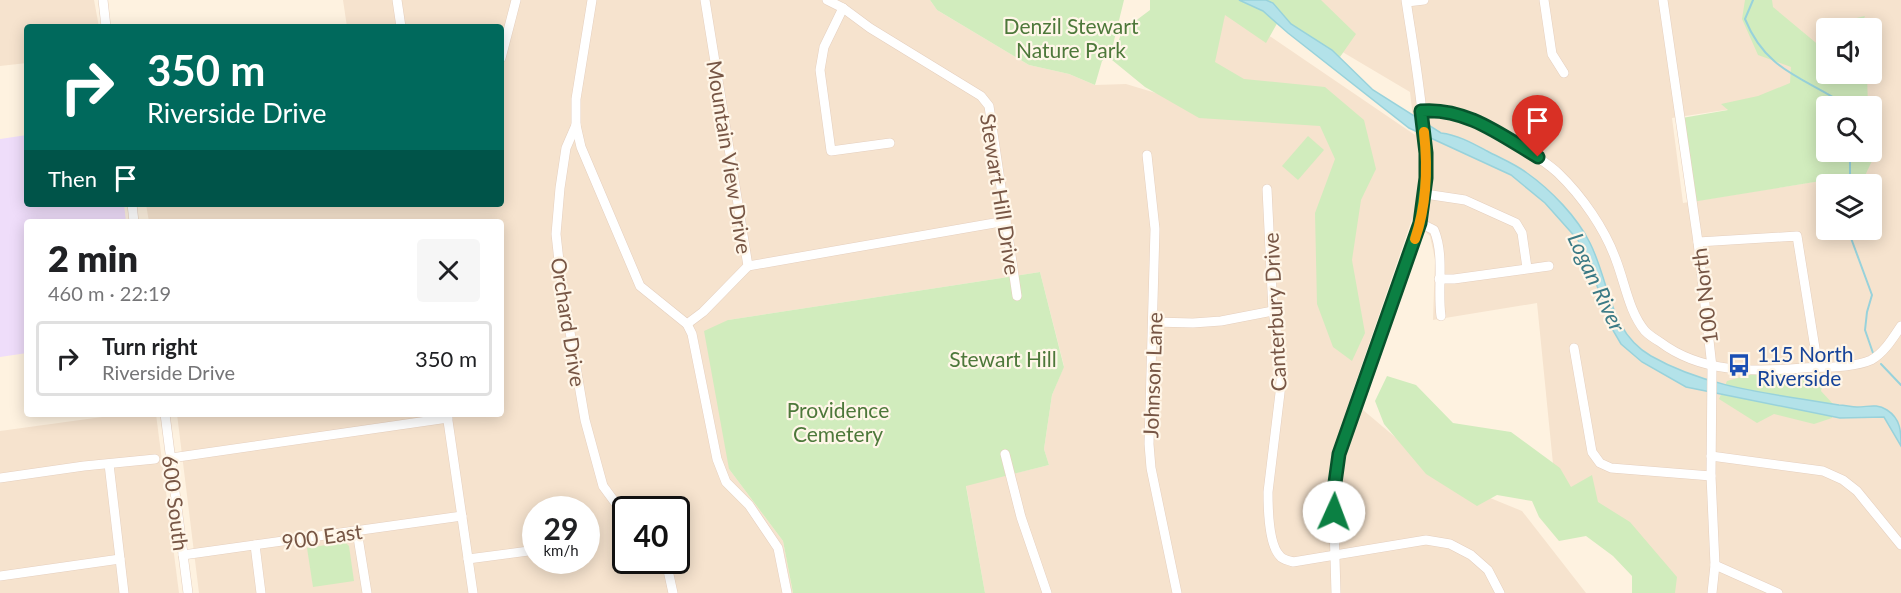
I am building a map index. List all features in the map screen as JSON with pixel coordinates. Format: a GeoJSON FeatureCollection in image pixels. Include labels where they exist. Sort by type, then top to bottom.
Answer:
{"type":"FeatureCollection","features":[{"type":"Feature","properties":{"kind":"street"},"geometry":{"type":"LineString","coordinates":[[103,0],[106,24]]}},
{"type":"Feature","properties":{"kind":"street"},"geometry":{"type":"LineString","coordinates":[[397,0],[401,24]]}},
{"type":"Feature","properties":{"kind":"street"},"geometry":{"type":"LineString","coordinates":[[504,46],[516,0]]}},
{"type":"Feature","properties":{"kind":"street"},"geometry":{"type":"LineString","coordinates":[[592,0],[576,99],[576,125],[581,147],[640,286],[687,324],[692,334],[717,459],[726,482],[749,506],[778,548],[787,593]]}},
{"type":"Feature","properties":{"kind":"street","name":"Mountain View Drive"},"geometry":{"type":"LineString","coordinates":[[687,324],[703,312],[748,266],[705,0]]}},
{"type":"Feature","properties":{"kind":"street","name":"Stewart Hill Drive"},"geometry":{"type":"LineString","coordinates":[[827,0],[981,96],[989,106],[1017,296]]}},
{"type":"Feature","properties":{"kind":"street"},"geometry":{"type":"LineString","coordinates":[[1336,593],[1334,490],[1339,454],[1420,223],[1425,194],[1426,153],[1407,1],[1425,0]]}},
{"type":"Feature","properties":{"kind":"street"},"geometry":{"type":"LineString","coordinates":[[1544,0],[1552,54],[1564,73]]}},
{"type":"Feature","properties":{"kind":"street","name":"100 North"},"geometry":{"type":"LineString","coordinates":[[1663,0],[1698,242],[1712,367],[1711,476],[1715,565],[1712,593]]}},
{"type":"Feature","properties":{"kind":"street"},"geometry":{"type":"LineString","coordinates":[[843,8],[824,46],[820,70],[831,151],[890,143]]}},
{"type":"Feature","properties":{"kind":"street"},"geometry":{"type":"LineString","coordinates":[[1421,111],[1439,110],[1459,114],[1538,157],[1559,174],[1595,218],[1616,258],[1627,292],[1646,332],[1670,350],[1712,367],[1788,369],[1853,364],[1871,360],[1886,348],[1901,326]]}},
{"type":"Feature","properties":{"kind":"street","name":"Orchard Drive"},"geometry":{"type":"LineString","coordinates":[[576,125],[566,148],[556,234],[561,279],[588,431],[603,486],[612,498]]}},
{"type":"Feature","properties":{"kind":"street","name":"Johnson Lane"},"geometry":{"type":"LineString","coordinates":[[1148,155],[1155,229],[1149,444],[1177,593]]}},
{"type":"Feature","properties":{"kind":"street","name":"Canterbury Drive"},"geometry":{"type":"LineString","coordinates":[[1267,189],[1273,311],[1282,366],[1268,492],[1268,508],[1275,549],[1282,558],[1293,562],[1426,540],[1450,544],[1471,555],[1488,570],[1500,593]]}},
{"type":"Feature","properties":{"kind":"street"},"geometry":{"type":"LineString","coordinates":[[1425,194],[1465,200],[1516,224],[1522,233],[1527,268]]}},
{"type":"Feature","properties":{"kind":"street"},"geometry":{"type":"LineString","coordinates":[[748,266],[1006,221]]}},
{"type":"Feature","properties":{"kind":"street"},"geometry":{"type":"LineString","coordinates":[[1420,223],[1434,230],[1439,242],[1438,298],[1441,316]]}},
{"type":"Feature","properties":{"kind":"street"},"geometry":{"type":"LineString","coordinates":[[1698,242],[1797,236],[1818,367]]}},
{"type":"Feature","properties":{"kind":"street"},"geometry":{"type":"LineString","coordinates":[[1439,279],[1549,266]]}},
{"type":"Feature","properties":{"kind":"street"},"geometry":{"type":"LineString","coordinates":[[1154,322],[1221,321],[1273,311]]}},
{"type":"Feature","properties":{"kind":"street"},"geometry":{"type":"LineString","coordinates":[[1574,348],[1592,452],[1600,463],[1611,468],[1711,476]]}},
{"type":"Feature","properties":{"kind":"street","name":"600 South"},"geometry":{"type":"LineString","coordinates":[[165,417],[188,593]]}},
{"type":"Feature","properties":{"kind":"street"},"geometry":{"type":"LineString","coordinates":[[171,458],[440,417]]}},
{"type":"Feature","properties":{"kind":"street"},"geometry":{"type":"LineString","coordinates":[[447,417],[473,593]]}},
{"type":"Feature","properties":{"kind":"street"},"geometry":{"type":"LineString","coordinates":[[1005,454],[1021,517],[1047,593]]}},
{"type":"Feature","properties":{"kind":"street"},"geometry":{"type":"LineString","coordinates":[[1711,456],[1823,471],[1843,480],[1857,491],[1901,545]]}},
{"type":"Feature","properties":{"kind":"street"},"geometry":{"type":"LineString","coordinates":[[0,478],[154,459]]}},
{"type":"Feature","properties":{"kind":"street"},"geometry":{"type":"LineString","coordinates":[[109,464],[124,593]]}},
{"type":"Feature","properties":{"kind":"street","name":"900 East"},"geometry":{"type":"LineString","coordinates":[[183,555],[462,516]]}},
{"type":"Feature","properties":{"kind":"street"},"geometry":{"type":"LineString","coordinates":[[357,531],[367,593]]}},
{"type":"Feature","properties":{"kind":"street"},"geometry":{"type":"LineString","coordinates":[[255,545],[261,593]]}},
{"type":"Feature","properties":{"kind":"street"},"geometry":{"type":"LineString","coordinates":[[468,559],[522,552]]}},
{"type":"Feature","properties":{"kind":"street"},"geometry":{"type":"LineString","coordinates":[[0,576],[120,559]]}},
{"type":"Feature","properties":{"kind":"street"},"geometry":{"type":"LineString","coordinates":[[1715,565],[1778,593]]}},
{"type":"Feature","properties":{"kind":"street"},"geometry":{"type":"LineString","coordinates":[[668,574],[672,593]]}},
{"type":"Feature","properties":{"kind":"shaded area"},"geometry":{"type":"Polygon","coordinates":[[[0,0],[94,0],[98,24],[24,24],[24,63],[0,66],[0,0]]]}},
{"type":"Feature","properties":{"kind":"shaded area"},"geometry":{"type":"Polygon","coordinates":[[[343,0],[930,0],[937,10],[1029,65],[1069,74],[1095,85],[1126,84],[1189,103],[1221,3],[1415,135],[1410,92],[1255,0],[1901,0],[1901,593],[1661,593],[1556,494],[1537,303],[1433,320],[1435,259],[1430,236],[1412,219],[1350,399],[1446,480],[1522,511],[1586,593],[985,593],[966,485],[1049,465],[1044,449],[1052,395],[1064,366],[1040,272],[728,320],[729,469],[783,541],[793,593],[199,593],[177,417],[504,417],[504,219],[148,219],[146,207],[504,207],[504,24],[347,24],[343,0]],[[1851,91],[1672,118],[1683,203],[1816,182],[1816,240],[1882,240],[1882,174],[1863,174],[1868,162],[1882,162],[1882,96],[1852,96],[1851,91]]]}},
{"type":"Feature","properties":{"kind":"shaded area"},"geometry":{"type":"Polygon","coordinates":[[[24,135],[24,207],[124,207],[126,219],[24,219],[24,353],[0,357],[0,139],[24,135]]]}},
{"type":"Feature","properties":{"kind":"shaded area"},"geometry":{"type":"Polygon","coordinates":[[[102,417],[156,417],[179,593],[0,593],[0,431],[102,417]]]}},
{"type":"Feature","properties":{"kind":"green space","name":"Denzil Stewart Nature Park"},"geometry":{"type":"Polygon","coordinates":[[[930,0],[1124,0],[1111,53],[1102,61],[1095,85],[1069,74],[1029,65],[937,10],[930,0]]]}},
{"type":"Feature","properties":{"kind":"green space"},"geometry":{"type":"Polygon","coordinates":[[[1150,0],[1321,0],[1356,34],[1340,57],[1279,20],[1266,43],[1225,15],[1215,62],[1244,79],[1325,87],[1364,120],[1376,169],[1361,200],[1352,260],[1365,333],[1352,361],[1333,347],[1317,304],[1315,213],[1335,159],[1320,126],[1199,118],[1145,87],[1112,60],[1122,31],[1150,10],[1150,0]]]}},
{"type":"Feature","properties":{"kind":"green space"},"geometry":{"type":"Polygon","coordinates":[[[1745,0],[1772,0],[1773,7],[1816,43],[1816,84],[1867,84],[1868,96],[1816,96],[1816,162],[1871,162],[1866,174],[1816,174],[1816,182],[1692,202],[1682,118],[1728,110],[1721,104],[1758,96],[1790,83],[1791,67],[1758,55],[1742,19],[1745,0]]]}},
{"type":"Feature","properties":{"kind":"green space"},"geometry":{"type":"Polygon","coordinates":[[[1308,136],[1324,150],[1298,180],[1282,166],[1308,136]]]}},
{"type":"Feature","properties":{"kind":"green space","name":"Providence Cemetery"},"geometry":{"type":"Polygon","coordinates":[[[1040,272],[1064,367],[1052,395],[1044,449],[1049,465],[966,486],[985,593],[793,593],[783,541],[729,469],[704,331],[728,320],[1040,272]]]}},
{"type":"Feature","properties":{"kind":"green space"},"geometry":{"type":"Polygon","coordinates":[[[1752,374],[1825,374],[1821,391],[1834,405],[1832,418],[1814,424],[1774,414],[1757,423],[1719,399],[1727,381],[1752,374]]]}},
{"type":"Feature","properties":{"kind":"green space"},"geometry":{"type":"Polygon","coordinates":[[[1387,376],[1416,385],[1453,423],[1511,432],[1560,468],[1571,487],[1592,475],[1598,502],[1630,522],[1677,577],[1675,593],[1632,593],[1632,576],[1613,556],[1586,536],[1559,541],[1539,517],[1532,501],[1497,495],[1477,506],[1426,474],[1384,424],[1375,401],[1387,376]]]}},
{"type":"Feature","properties":{"kind":"green space"},"geometry":{"type":"Polygon","coordinates":[[[345,542],[349,546],[354,581],[313,587],[307,548],[345,542]]]}},
{"type":"Feature","properties":{"kind":"water","name":"Logan River"},"geometry":{"type":"Polygon","coordinates":[[[1239,0],[1266,0],[1273,3],[1291,24],[1332,50],[1373,90],[1441,133],[1465,140],[1518,167],[1545,187],[1571,214],[1585,233],[1597,258],[1612,306],[1619,320],[1637,346],[1651,356],[1696,376],[1743,389],[1839,405],[1883,408],[1898,422],[1901,446],[1884,417],[1840,418],[1686,387],[1642,362],[1621,344],[1611,327],[1593,274],[1578,240],[1545,203],[1511,175],[1409,128],[1263,11],[1239,0]]]}},
{"type":"Feature","properties":{"kind":"waterway"},"geometry":{"type":"LineString","coordinates":[[1753,0],[1745,19],[1764,51],[1788,72],[1831,96]]}},
{"type":"Feature","properties":{"kind":"waterway"},"geometry":{"type":"LineString","coordinates":[[1850,162],[1850,174]]}},
{"type":"Feature","properties":{"kind":"waterway"},"geometry":{"type":"LineString","coordinates":[[1852,240],[1872,295],[1865,330],[1873,353]]}},
{"type":"Feature","properties":{"kind":"waterway"},"geometry":{"type":"LineString","coordinates":[[1881,364],[1901,385]]}},
{"type":"Feature","properties":{"kind":"slow traffic"},"geometry":{"type":"LineString","coordinates":[[1415,239],[1425,194],[1424,132]]}},
{"type":"Feature","properties":{"kind":"place","name":"115 North Riverside"},"geometry":{"type":"Point","coordinates":[1739,365]}},
{"type":"Feature","properties":{"kind":"route"},"geometry":{"type":"LineString","coordinates":[[1334,512],[1334,490],[1339,454],[1420,223],[1426,178],[1426,153],[1421,111],[1439,110],[1459,114],[1494,131],[1538,157]]}},
{"type":"Feature","properties":{"kind":"park label","name":"Stewart Hill"},"geometry":{"type":"Point","coordinates":[1003,358]}}]}
